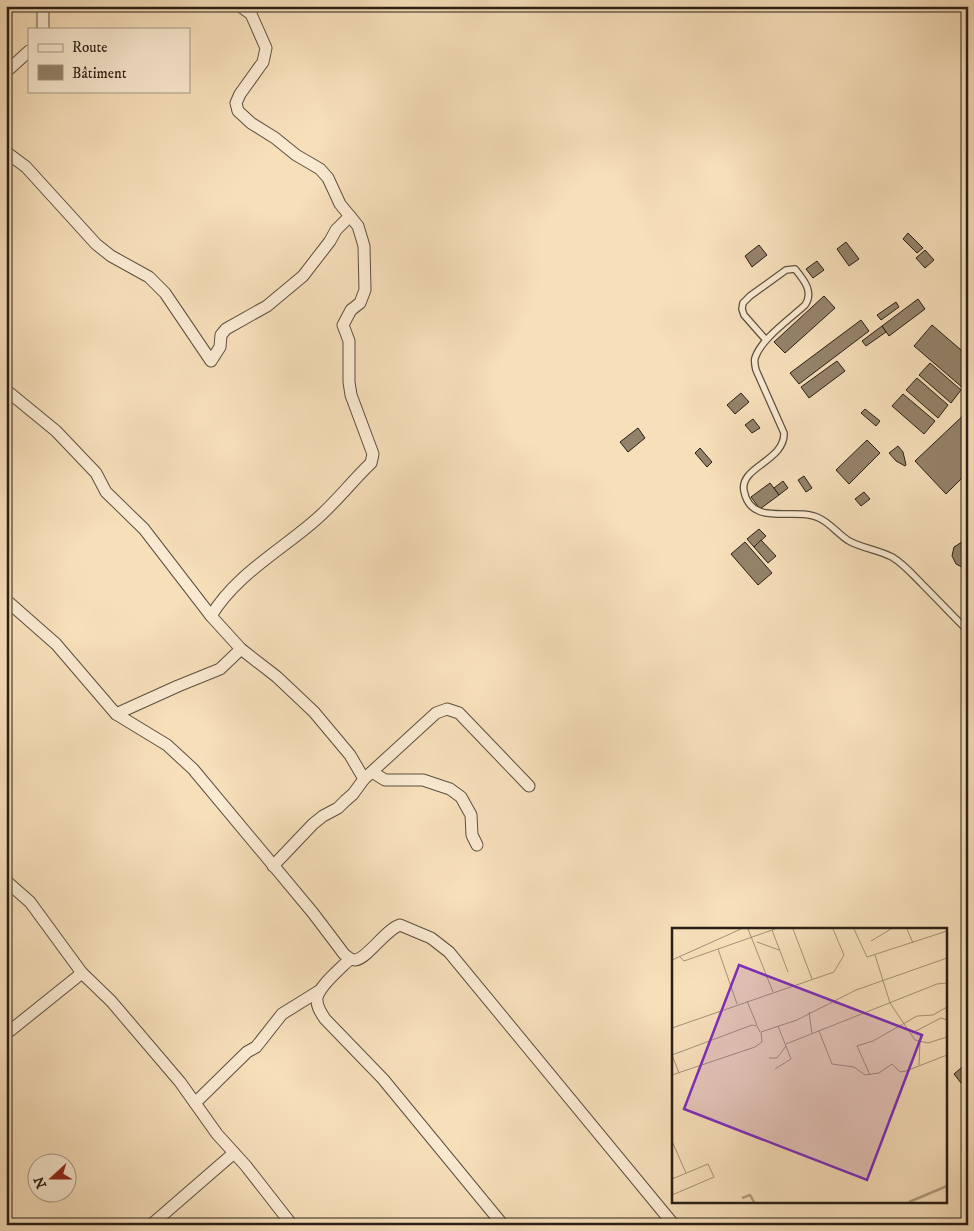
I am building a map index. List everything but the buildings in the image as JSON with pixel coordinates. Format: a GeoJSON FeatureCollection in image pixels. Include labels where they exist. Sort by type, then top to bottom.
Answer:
{"type":"FeatureCollection","features":[{"type":"Feature","properties":{"kind":"street"},"geometry":{"type":"LineString","coordinates":[[41,6],[43,28]]}},
{"type":"Feature","properties":{"kind":"street"},"geometry":{"type":"LineString","coordinates":[[211,616],[228,592],[268,557],[313,522],[371,463],[373,454],[351,395],[349,382],[349,341],[343,325],[351,310],[360,303],[366,290],[364,246],[358,226],[340,204],[328,178],[320,169],[296,155],[275,138],[251,123],[238,111],[236,103],[240,94],[263,62],[266,48],[251,14],[240,6]]}},
{"type":"Feature","properties":{"kind":"street"},"geometry":{"type":"LineString","coordinates":[[8,66],[28,52]]}},
{"type":"Feature","properties":{"kind":"street"},"geometry":{"type":"LineString","coordinates":[[6,152],[26,167],[96,244],[111,256],[148,277],[164,293],[211,361],[220,347],[221,335],[226,329],[267,306],[303,276],[330,242],[336,230],[350,216]]}},
{"type":"Feature","properties":{"kind":"street"},"geometry":{"type":"LineString","coordinates":[[6,390],[56,431],[96,473],[106,492],[144,529],[211,616],[241,649],[276,677],[314,712],[368,776],[385,780],[423,780],[450,789],[461,797],[467,806],[471,815],[472,834],[477,845]]}},
{"type":"Feature","properties":{"kind":"street"},"geometry":{"type":"LineString","coordinates":[[6,600],[72,660],[116,714],[167,745],[193,770],[350,959],[355,960],[362,957],[391,930],[400,925],[431,938],[450,952],[674,1225]]}},
{"type":"Feature","properties":{"kind":"street"},"geometry":{"type":"LineString","coordinates":[[116,714],[220,669],[241,649]]}},
{"type":"Feature","properties":{"kind":"street"},"geometry":{"type":"LineString","coordinates":[[273,866],[313,824],[353,794],[403,741],[436,713],[447,710],[459,713],[529,786]]}},
{"type":"Feature","properties":{"kind":"street"},"geometry":{"type":"LineString","coordinates":[[6,881],[30,902],[82,973],[111,1001],[174,1076],[196,1103],[217,1134],[292,1225]]}},
{"type":"Feature","properties":{"kind":"street"},"geometry":{"type":"LineString","coordinates":[[196,1103],[247,1052],[256,1047],[282,1014],[319,991],[350,959]]}},
{"type":"Feature","properties":{"kind":"street"},"geometry":{"type":"LineString","coordinates":[[6,1034],[82,973]]}},
{"type":"Feature","properties":{"kind":"street"},"geometry":{"type":"LineString","coordinates":[[319,991],[317,999],[318,1009],[325,1019],[383,1079],[503,1225]]}},
{"type":"Feature","properties":{"kind":"street"},"geometry":{"type":"LineString","coordinates":[[150,1225],[234,1153]]}},
{"type":"Feature","properties":{"kind":"lane"},"geometry":{"type":"LineString","coordinates":[[766,340],[744,315],[743,303],[786,270],[795,269],[808,287],[809,300],[766,340],[754,361],[756,370],[784,433],[785,441],[782,447],[748,476],[744,489],[746,498],[754,509],[765,514],[810,514],[821,519],[850,541],[891,557],[904,566],[968,631]]}}]}
